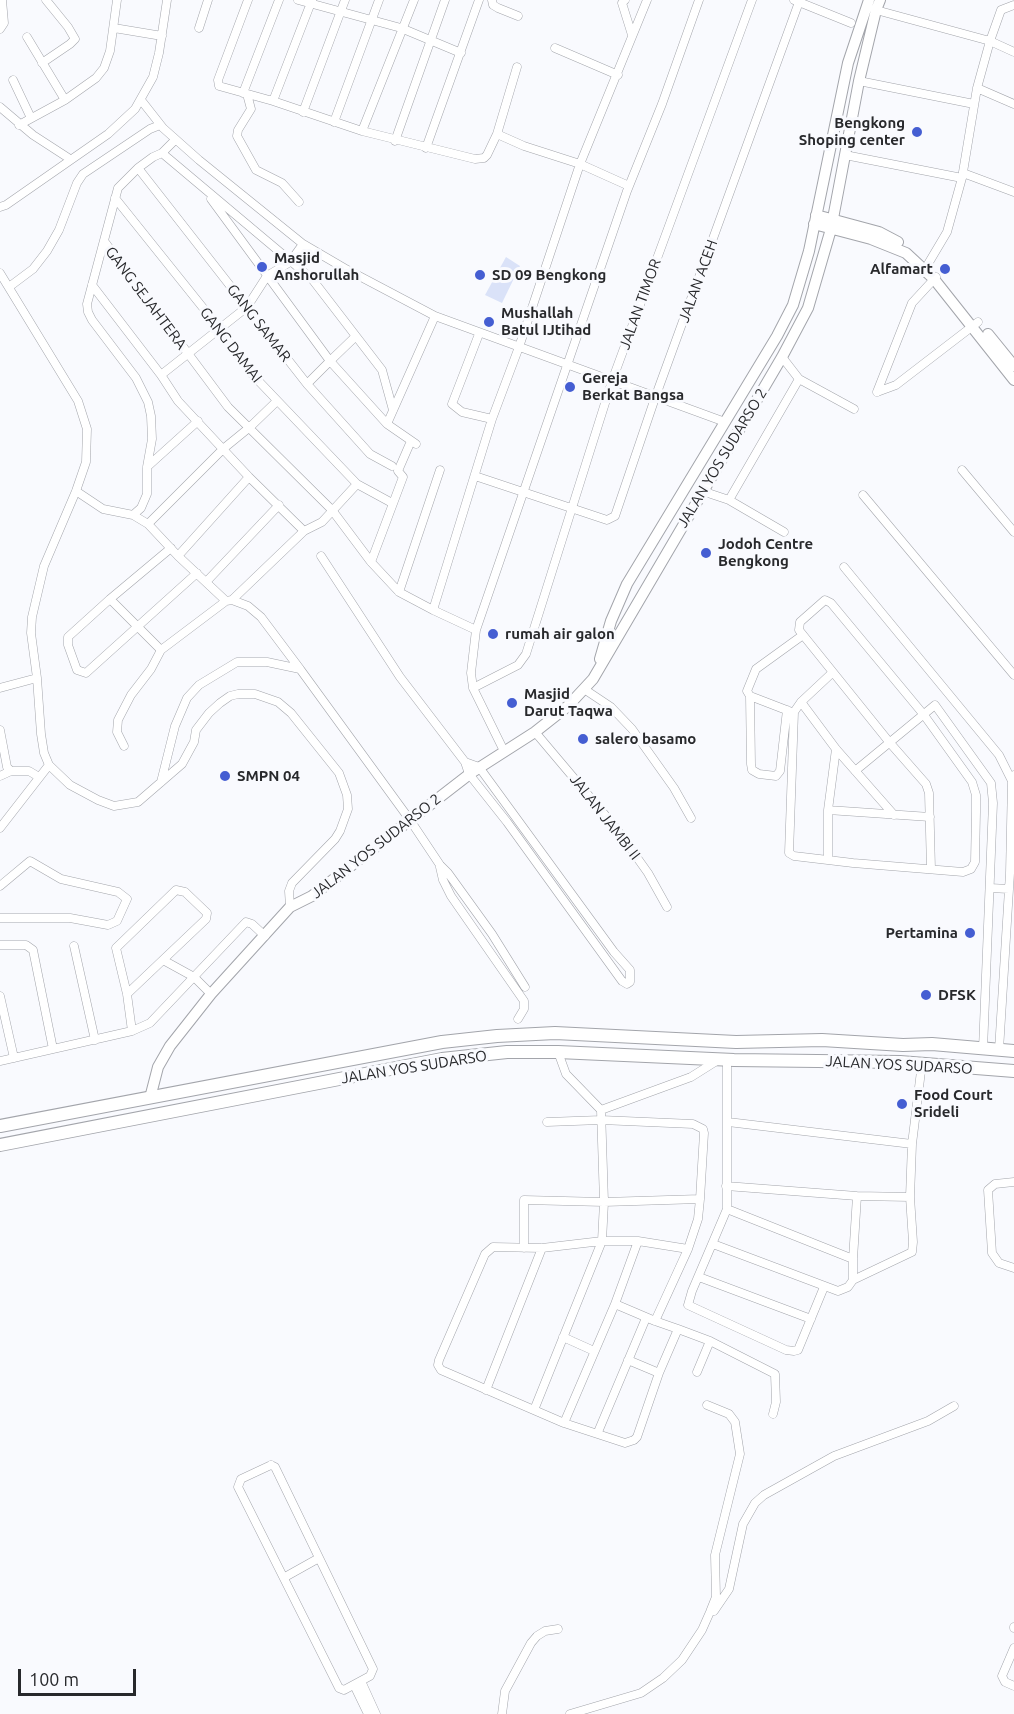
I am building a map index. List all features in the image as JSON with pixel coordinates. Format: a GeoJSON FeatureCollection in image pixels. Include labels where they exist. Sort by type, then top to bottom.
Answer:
{"type":"FeatureCollection","features":[{"type":"Feature","properties":{"kind":"main road","name":"JALAN YOS SUDARSO 2"},"geometry":{"type":"LineString","coordinates":[[593,679],[627,584],[777,336],[793,305],[802,280],[848,63],[869,0]]}},
{"type":"Feature","properties":{"kind":"main road","name":"JALAN YOS SUDARSO 2"},"geometry":{"type":"LineString","coordinates":[[150,1098],[153,1081],[162,1059],[211,994],[290,907],[312,896],[469,774],[535,732],[568,706],[593,679],[782,357],[808,308],[832,225],[859,81],[878,5]]}},
{"type":"Feature","properties":{"kind":"main road"},"geometry":{"type":"LineString","coordinates":[[815,219],[898,249],[936,277]]}},
{"type":"Feature","properties":{"kind":"main road"},"geometry":{"type":"LineString","coordinates":[[832,225],[879,232],[908,248],[928,264],[1014,380]]}},
{"type":"Feature","properties":{"kind":"main road"},"geometry":{"type":"LineString","coordinates":[[975,325],[1014,366]]}},
{"type":"Feature","properties":{"kind":"main road"},"geometry":{"type":"LineString","coordinates":[[693,472],[708,480]]}},
{"type":"Feature","properties":{"kind":"main road","name":"JALAN YOS SUDARSO"},"geometry":{"type":"LineString","coordinates":[[0,1126],[396,1050],[497,1036],[555,1033],[736,1042],[822,1040],[903,1045],[932,1044],[1014,1051]]}},
{"type":"Feature","properties":{"kind":"main road"},"geometry":{"type":"LineString","coordinates":[[497,1036],[498,1053]]}},
{"type":"Feature","properties":{"kind":"main road"},"geometry":{"type":"LineString","coordinates":[[900,1062],[903,1045]]}},
{"type":"Feature","properties":{"kind":"main road"},"geometry":{"type":"LineString","coordinates":[[967,1068],[968,1048]]}},
{"type":"Feature","properties":{"kind":"main road"},"geometry":{"type":"LineString","coordinates":[[396,1050],[401,1068]]}},
{"type":"Feature","properties":{"kind":"main road","name":"JALAN YOS SUDARSO"},"geometry":{"type":"LineString","coordinates":[[0,1144],[442,1059],[498,1053],[558,1052],[723,1060],[900,1062],[1014,1071]]}},
{"type":"Feature","properties":{"kind":"street"},"geometry":{"type":"LineString","coordinates":[[0,29],[4,22],[2,0]]}},
{"type":"Feature","properties":{"kind":"street"},"geometry":{"type":"LineString","coordinates":[[42,63],[75,39],[46,0]]}},
{"type":"Feature","properties":{"kind":"street"},"geometry":{"type":"LineString","coordinates":[[19,125],[65,100],[96,78],[104,68],[114,28],[117,0]]}},
{"type":"Feature","properties":{"kind":"street"},"geometry":{"type":"LineString","coordinates":[[0,207],[108,134],[129,115],[141,100],[153,77],[167,0]]}},
{"type":"Feature","properties":{"kind":"street"},"geometry":{"type":"LineString","coordinates":[[199,28],[207,0]]}},
{"type":"Feature","properties":{"kind":"street"},"geometry":{"type":"LineString","coordinates":[[248,0],[218,80],[219,86],[395,141],[479,159],[484,158],[490,151],[497,134],[517,67]]}},
{"type":"Feature","properties":{"kind":"street"},"geometry":{"type":"LineString","coordinates":[[279,0],[245,94],[251,108],[237,136],[256,170],[282,183],[299,201]]}},
{"type":"Feature","properties":{"kind":"street"},"geometry":{"type":"LineString","coordinates":[[298,0],[401,28],[461,53]]}},
{"type":"Feature","properties":{"kind":"street"},"geometry":{"type":"LineString","coordinates":[[303,112],[345,0]]}},
{"type":"Feature","properties":{"kind":"street"},"geometry":{"type":"LineString","coordinates":[[334,122],[379,0]]}},
{"type":"Feature","properties":{"kind":"street"},"geometry":{"type":"LineString","coordinates":[[362,131],[414,0]]}},
{"type":"Feature","properties":{"kind":"street"},"geometry":{"type":"LineString","coordinates":[[395,141],[429,39],[445,0]]}},
{"type":"Feature","properties":{"kind":"street"},"geometry":{"type":"LineString","coordinates":[[426,148],[479,0]]}},
{"type":"Feature","properties":{"kind":"street"},"geometry":{"type":"LineString","coordinates":[[492,0],[493,5],[518,16]]}},
{"type":"Feature","properties":{"kind":"street"},"geometry":{"type":"LineString","coordinates":[[433,610],[492,419],[519,347],[580,164],[647,0]]}},
{"type":"Feature","properties":{"kind":"street"},"geometry":{"type":"LineString","coordinates":[[504,751],[473,688],[471,673],[476,630],[629,186],[662,104],[699,0]]}},
{"type":"Feature","properties":{"kind":"street","name":"JALAN TIMOR"},"geometry":{"type":"LineString","coordinates":[[473,688],[518,665],[526,654],[570,508],[612,381],[752,0]]}},
{"type":"Feature","properties":{"kind":"street"},"geometry":{"type":"LineString","coordinates":[[621,1],[632,35]]}},
{"type":"Feature","properties":{"kind":"street"},"geometry":{"type":"LineString","coordinates":[[796,1],[851,22]]}},
{"type":"Feature","properties":{"kind":"street","name":"JALAN ACEH"},"geometry":{"type":"LineString","coordinates":[[475,476],[607,520],[615,516],[796,1]]}},
{"type":"Feature","properties":{"kind":"street"},"geometry":{"type":"LineString","coordinates":[[273,101],[312,2]]}},
{"type":"Feature","properties":{"kind":"street"},"geometry":{"type":"LineString","coordinates":[[878,5],[990,41],[1014,52]]}},
{"type":"Feature","properties":{"kind":"street"},"geometry":{"type":"LineString","coordinates":[[928,264],[947,232],[963,175],[977,88],[990,41],[1001,10],[1014,5]]}},
{"type":"Feature","properties":{"kind":"street"},"geometry":{"type":"LineString","coordinates":[[114,28],[162,36]]}},
{"type":"Feature","properties":{"kind":"street"},"geometry":{"type":"LineString","coordinates":[[27,37],[65,100]]}},
{"type":"Feature","properties":{"kind":"street"},"geometry":{"type":"LineString","coordinates":[[555,48],[618,75]]}},
{"type":"Feature","properties":{"kind":"street"},"geometry":{"type":"LineString","coordinates":[[14,80],[31,118]]}},
{"type":"Feature","properties":{"kind":"street"},"geometry":{"type":"LineString","coordinates":[[859,81],[974,104]]}},
{"type":"Feature","properties":{"kind":"street"},"geometry":{"type":"LineString","coordinates":[[977,88],[1014,104]]}},
{"type":"Feature","properties":{"kind":"street"},"geometry":{"type":"LineString","coordinates":[[141,100],[175,140],[303,244],[344,268],[435,316],[479,334],[724,422]]}},
{"type":"Feature","properties":{"kind":"street"},"geometry":{"type":"LineString","coordinates":[[0,108],[19,125],[70,159]]}},
{"type":"Feature","properties":{"kind":"street"},"geometry":{"type":"LineString","coordinates":[[9,287],[33,269],[47,251],[59,230],[77,183],[83,174],[150,129],[160,125]]}},
{"type":"Feature","properties":{"kind":"street"},"geometry":{"type":"LineString","coordinates":[[497,134],[524,146],[580,164],[629,186]]}},
{"type":"Feature","properties":{"kind":"street"},"geometry":{"type":"LineString","coordinates":[[134,515],[147,494],[147,467],[152,439],[152,422],[148,402],[129,367],[89,316],[87,304],[118,188],[138,168],[162,153],[175,140]]}},
{"type":"Feature","properties":{"kind":"street"},"geometry":{"type":"LineString","coordinates":[[162,153],[312,279],[382,370],[393,410]]}},
{"type":"Feature","properties":{"kind":"street"},"geometry":{"type":"LineString","coordinates":[[844,155],[963,175],[1014,192]]}},
{"type":"Feature","properties":{"kind":"street","name":"GANG SAMAR"},"geometry":{"type":"LineString","coordinates":[[138,168],[307,384],[370,454],[392,466]]}},
{"type":"Feature","properties":{"kind":"street"},"geometry":{"type":"LineString","coordinates":[[203,188],[330,361],[387,424],[414,442],[398,471],[403,477],[371,562]]}},
{"type":"Feature","properties":{"kind":"street","name":"GANG DAMAI"},"geometry":{"type":"LineString","coordinates":[[115,198],[220,329],[250,372],[357,484],[392,503]]}},
{"type":"Feature","properties":{"kind":"street","name":"GANG SEJAHTERA"},"geometry":{"type":"LineString","coordinates":[[104,241],[228,407],[332,510],[371,562],[399,592],[476,630]]}},
{"type":"Feature","properties":{"kind":"street"},"geometry":{"type":"LineString","coordinates":[[161,375],[247,307],[267,276],[290,262],[303,244]]}},
{"type":"Feature","properties":{"kind":"street"},"geometry":{"type":"LineString","coordinates":[[0,273],[78,401],[87,429],[86,462],[44,566],[37,589],[31,633],[41,734],[44,753],[49,765],[70,785],[98,800],[114,806],[138,802],[182,764],[194,742],[196,730],[209,713],[230,696],[255,694],[267,697],[286,707],[339,772],[347,795],[348,809],[335,839],[292,883],[289,891],[290,907]]}},
{"type":"Feature","properties":{"kind":"street"},"geometry":{"type":"LineString","coordinates":[[936,277],[912,303],[877,392],[896,386],[975,325]]}},
{"type":"Feature","properties":{"kind":"street"},"geometry":{"type":"LineString","coordinates":[[92,285],[161,375],[178,401],[249,477],[304,531]]}},
{"type":"Feature","properties":{"kind":"street"},"geometry":{"type":"LineString","coordinates":[[387,424],[435,316]]}},
{"type":"Feature","properties":{"kind":"street"},"geometry":{"type":"LineString","coordinates":[[479,334],[452,405],[462,411],[492,419]]}},
{"type":"Feature","properties":{"kind":"street"},"geometry":{"type":"LineString","coordinates":[[307,384],[356,336]]}},
{"type":"Feature","properties":{"kind":"street"},"geometry":{"type":"LineString","coordinates":[[782,357],[799,379],[854,409]]}},
{"type":"Feature","properties":{"kind":"street"},"geometry":{"type":"LineString","coordinates":[[729,500],[799,379]]}},
{"type":"Feature","properties":{"kind":"street"},"geometry":{"type":"LineString","coordinates":[[148,524],[223,449],[277,401]]}},
{"type":"Feature","properties":{"kind":"street"},"geometry":{"type":"LineString","coordinates":[[147,467],[198,421]]}},
{"type":"Feature","properties":{"kind":"street"},"geometry":{"type":"LineString","coordinates":[[962,470],[1014,532]]}},
{"type":"Feature","properties":{"kind":"street"},"geometry":{"type":"LineString","coordinates":[[399,592],[440,471]]}},
{"type":"Feature","properties":{"kind":"street"},"geometry":{"type":"LineString","coordinates":[[178,556],[249,477]]}},
{"type":"Feature","properties":{"kind":"street"},"geometry":{"type":"LineString","coordinates":[[124,746],[117,732],[118,720],[131,695],[151,669],[161,650],[229,600],[304,531],[316,525],[357,484]]}},
{"type":"Feature","properties":{"kind":"street"},"geometry":{"type":"LineString","coordinates":[[76,491],[103,509],[134,515],[148,524],[178,556],[229,600],[248,606],[261,617],[410,820],[440,866],[448,873],[492,934],[525,987]]}},
{"type":"Feature","properties":{"kind":"street"},"geometry":{"type":"LineString","coordinates":[[702,491],[729,500],[784,532]]}},
{"type":"Feature","properties":{"kind":"street"},"geometry":{"type":"LineString","coordinates":[[863,495],[1014,675]]}},
{"type":"Feature","properties":{"kind":"street"},"geometry":{"type":"LineString","coordinates":[[207,581],[279,505]]}},
{"type":"Feature","properties":{"kind":"street"},"geometry":{"type":"LineString","coordinates":[[171,548],[68,637],[68,645],[77,670],[86,674],[197,573]]}},
{"type":"Feature","properties":{"kind":"street"},"geometry":{"type":"LineString","coordinates":[[321,556],[400,677],[465,762],[469,774],[507,822],[622,981],[627,984],[630,982],[630,970],[614,952],[479,767],[465,762]]}},
{"type":"Feature","properties":{"kind":"street"},"geometry":{"type":"LineString","coordinates":[[844,567],[999,755],[1013,778],[1012,873],[1009,889],[999,1050]]}},
{"type":"Feature","properties":{"kind":"street"},"geometry":{"type":"LineString","coordinates":[[110,599],[161,650]]}},
{"type":"Feature","properties":{"kind":"street"},"geometry":{"type":"LineString","coordinates":[[790,711],[789,852],[794,856],[828,860],[963,872],[973,866],[976,795],[972,782],[924,715],[828,600],[822,601],[800,622],[800,630],[832,673],[926,784],[929,794],[931,869]]}},
{"type":"Feature","properties":{"kind":"street"},"geometry":{"type":"LineString","coordinates":[[803,635],[756,669],[747,691],[750,696],[752,770],[759,774],[776,776],[780,771],[790,711],[832,673]]}},
{"type":"Feature","properties":{"kind":"street"},"geometry":{"type":"LineString","coordinates":[[161,782],[175,726],[188,698],[199,685],[237,662],[261,662],[300,669]]}},
{"type":"Feature","properties":{"kind":"street"},"geometry":{"type":"LineString","coordinates":[[0,688],[37,678]]}},
{"type":"Feature","properties":{"kind":"street"},"geometry":{"type":"LineString","coordinates":[[585,689],[611,706],[632,729],[674,788],[691,818]]}},
{"type":"Feature","properties":{"kind":"street"},"geometry":{"type":"LineString","coordinates":[[750,696],[790,711]]}},
{"type":"Feature","properties":{"kind":"street"},"geometry":{"type":"LineString","coordinates":[[801,702],[836,749],[894,815]]}},
{"type":"Feature","properties":{"kind":"street"},"geometry":{"type":"LineString","coordinates":[[855,771],[935,705],[991,783],[993,803],[983,1049]]}},
{"type":"Feature","properties":{"kind":"street"},"geometry":{"type":"LineString","coordinates":[[0,730],[7,766],[11,771]]}},
{"type":"Feature","properties":{"kind":"street","name":"JALAN JAMBI II"},"geometry":{"type":"LineString","coordinates":[[535,732],[616,828],[648,873],[667,907]]}},
{"type":"Feature","properties":{"kind":"street"},"geometry":{"type":"LineString","coordinates":[[828,860],[828,810],[836,749]]}},
{"type":"Feature","properties":{"kind":"street"},"geometry":{"type":"LineString","coordinates":[[0,828],[49,765]]}},
{"type":"Feature","properties":{"kind":"street"},"geometry":{"type":"LineString","coordinates":[[0,776],[11,771],[29,771],[39,777]]}},
{"type":"Feature","properties":{"kind":"street"},"geometry":{"type":"LineString","coordinates":[[828,810],[930,817]]}},
{"type":"Feature","properties":{"kind":"street"},"geometry":{"type":"LineString","coordinates":[[0,886],[30,861],[61,879],[118,892],[127,899],[117,921],[108,925],[70,918],[0,918]]}},
{"type":"Feature","properties":{"kind":"street"},"geometry":{"type":"LineString","coordinates":[[440,866],[443,880],[452,896],[524,1001],[524,1009],[518,1018]]}},
{"type":"Feature","properties":{"kind":"street"},"geometry":{"type":"LineString","coordinates":[[990,888],[1009,889]]}},
{"type":"Feature","properties":{"kind":"street"},"geometry":{"type":"LineString","coordinates":[[127,994],[207,917],[204,910],[185,892],[176,890],[116,948],[127,994],[132,1031]]}},
{"type":"Feature","properties":{"kind":"street"},"geometry":{"type":"LineString","coordinates":[[0,1061],[132,1031],[150,1023],[246,922],[252,924],[265,936]]}},
{"type":"Feature","properties":{"kind":"street"},"geometry":{"type":"LineString","coordinates":[[0,945],[26,945],[33,950],[53,1049]]}},
{"type":"Feature","properties":{"kind":"street"},"geometry":{"type":"LineString","coordinates":[[74,946],[95,1040]]}},
{"type":"Feature","properties":{"kind":"street"},"geometry":{"type":"LineString","coordinates":[[163,960],[194,977],[211,994]]}},
{"type":"Feature","properties":{"kind":"street"},"geometry":{"type":"LineString","coordinates":[[0,996],[14,1058]]}},
{"type":"Feature","properties":{"kind":"street"},"geometry":{"type":"LineString","coordinates":[[534,1410],[602,1241],[604,1202],[601,1110],[566,1074],[558,1052]]}},
{"type":"Feature","properties":{"kind":"street"},"geometry":{"type":"LineString","coordinates":[[601,1110],[691,1077],[723,1060],[728,1122],[727,1209],[688,1305],[786,1350],[798,1350],[824,1287]]}},
{"type":"Feature","properties":{"kind":"street"},"geometry":{"type":"LineString","coordinates":[[713,1244],[838,1291],[848,1287],[853,1280],[912,1252],[910,1197],[912,1144],[922,1063]]}},
{"type":"Feature","properties":{"kind":"street"},"geometry":{"type":"LineString","coordinates":[[547,1122],[601,1120],[693,1124],[703,1129],[704,1133],[698,1219],[688,1249],[628,1360],[598,1432]]}},
{"type":"Feature","properties":{"kind":"street"},"geometry":{"type":"LineString","coordinates":[[728,1122],[912,1144]]}},
{"type":"Feature","properties":{"kind":"street"},"geometry":{"type":"LineString","coordinates":[[1014,1182],[995,1184],[988,1190],[992,1253],[999,1263],[1014,1268]]}},
{"type":"Feature","properties":{"kind":"street"},"geometry":{"type":"LineString","coordinates":[[726,1186],[857,1196],[910,1197]]}},
{"type":"Feature","properties":{"kind":"street"},"geometry":{"type":"LineString","coordinates":[[853,1280],[857,1196]]}},
{"type":"Feature","properties":{"kind":"street"},"geometry":{"type":"LineString","coordinates":[[524,1248],[524,1200],[604,1202],[700,1199]]}},
{"type":"Feature","properties":{"kind":"street"},"geometry":{"type":"LineString","coordinates":[[727,1209],[853,1259]]}},
{"type":"Feature","properties":{"kind":"street"},"geometry":{"type":"LineString","coordinates":[[678,1329],[659,1373],[637,1437],[625,1443],[598,1432],[564,1423],[486,1390],[441,1370],[438,1360],[485,1254],[493,1247],[542,1248],[602,1241],[639,1240],[688,1249]]}},
{"type":"Feature","properties":{"kind":"street"},"geometry":{"type":"LineString","coordinates":[[564,1423],[615,1304],[639,1240]]}},
{"type":"Feature","properties":{"kind":"street"},"geometry":{"type":"LineString","coordinates":[[486,1390],[542,1248]]}},
{"type":"Feature","properties":{"kind":"street"},"geometry":{"type":"LineString","coordinates":[[699,1277],[811,1319]]}},
{"type":"Feature","properties":{"kind":"street"},"geometry":{"type":"LineString","coordinates":[[615,1304],[710,1341],[775,1374],[776,1402],[773,1414]]}},
{"type":"Feature","properties":{"kind":"street"},"geometry":{"type":"LineString","coordinates":[[563,1336],[594,1351]]}},
{"type":"Feature","properties":{"kind":"street"},"geometry":{"type":"LineString","coordinates":[[697,1372],[710,1341]]}},
{"type":"Feature","properties":{"kind":"street"},"geometry":{"type":"LineString","coordinates":[[628,1360],[659,1373]]}},
{"type":"Feature","properties":{"kind":"street"},"geometry":{"type":"LineString","coordinates":[[702,1630],[716,1597],[715,1555],[740,1454],[735,1422],[729,1414],[707,1405]]}},
{"type":"Feature","properties":{"kind":"street"},"geometry":{"type":"LineString","coordinates":[[570,1714],[642,1693],[682,1660],[729,1589],[742,1524],[755,1503],[764,1495],[834,1456],[927,1421],[954,1406]]}},
{"type":"Feature","properties":{"kind":"street"},"geometry":{"type":"LineString","coordinates":[[267,1466],[275,1467],[373,1670],[370,1676],[344,1690],[339,1688],[285,1577],[238,1487],[241,1479],[267,1466]]}},
{"type":"Feature","properties":{"kind":"street"},"geometry":{"type":"LineString","coordinates":[[285,1577],[319,1558]]}},
{"type":"Feature","properties":{"kind":"street"},"geometry":{"type":"LineString","coordinates":[[502,1714],[502,1699],[505,1691],[531,1643],[545,1631],[558,1629]]}},
{"type":"Feature","properties":{"kind":"street"},"geometry":{"type":"LineString","coordinates":[[1014,1648],[1002,1676],[1005,1682],[1014,1686]]}},
{"type":"Feature","properties":{"kind":"street"},"geometry":{"type":"LineString","coordinates":[[357,1683],[368,1714]]}},
{"type":"Feature","properties":{"kind":"street"},"geometry":{"type":"LineString","coordinates":[[357,1683],[376,1714]]}},
{"type":"Feature","properties":{"kind":"shaded area"},"geometry":{"type":"Polygon","coordinates":[[[506,257],[520,266],[502,303],[485,295],[506,257]]]}},
{"type":"Feature","properties":{"kind":"place","name":"Bengkong Shoping center"},"geometry":{"type":"Point","coordinates":[917,132]}},
{"type":"Feature","properties":{"kind":"place","name":"Masjid Anshorullah"},"geometry":{"type":"Point","coordinates":[262,267]}},
{"type":"Feature","properties":{"kind":"place","name":"Alfamart"},"geometry":{"type":"Point","coordinates":[945,269]}},
{"type":"Feature","properties":{"kind":"place","name":"SD 09 Bengkong"},"geometry":{"type":"Point","coordinates":[480,275]}},
{"type":"Feature","properties":{"kind":"place","name":"Mushallah Batul IJtihad"},"geometry":{"type":"Point","coordinates":[489,322]}},
{"type":"Feature","properties":{"kind":"place","name":"Gereja Berkat Bangsa"},"geometry":{"type":"Point","coordinates":[570,387]}},
{"type":"Feature","properties":{"kind":"place","name":"Jodoh Centre Bengkong"},"geometry":{"type":"Point","coordinates":[706,553]}},
{"type":"Feature","properties":{"kind":"place","name":"rumah air galon"},"geometry":{"type":"Point","coordinates":[493,634]}},
{"type":"Feature","properties":{"kind":"place","name":"Masjid Darut Taqwa"},"geometry":{"type":"Point","coordinates":[512,703]}},
{"type":"Feature","properties":{"kind":"place","name":"salero basamo"},"geometry":{"type":"Point","coordinates":[583,739]}},
{"type":"Feature","properties":{"kind":"place","name":"SMPN 04"},"geometry":{"type":"Point","coordinates":[225,776]}},
{"type":"Feature","properties":{"kind":"place","name":"Pertamina"},"geometry":{"type":"Point","coordinates":[970,933]}},
{"type":"Feature","properties":{"kind":"place","name":"DFSK"},"geometry":{"type":"Point","coordinates":[926,995]}},
{"type":"Feature","properties":{"kind":"place","name":"Food Court Srideli"},"geometry":{"type":"Point","coordinates":[902,1104]}}]}
